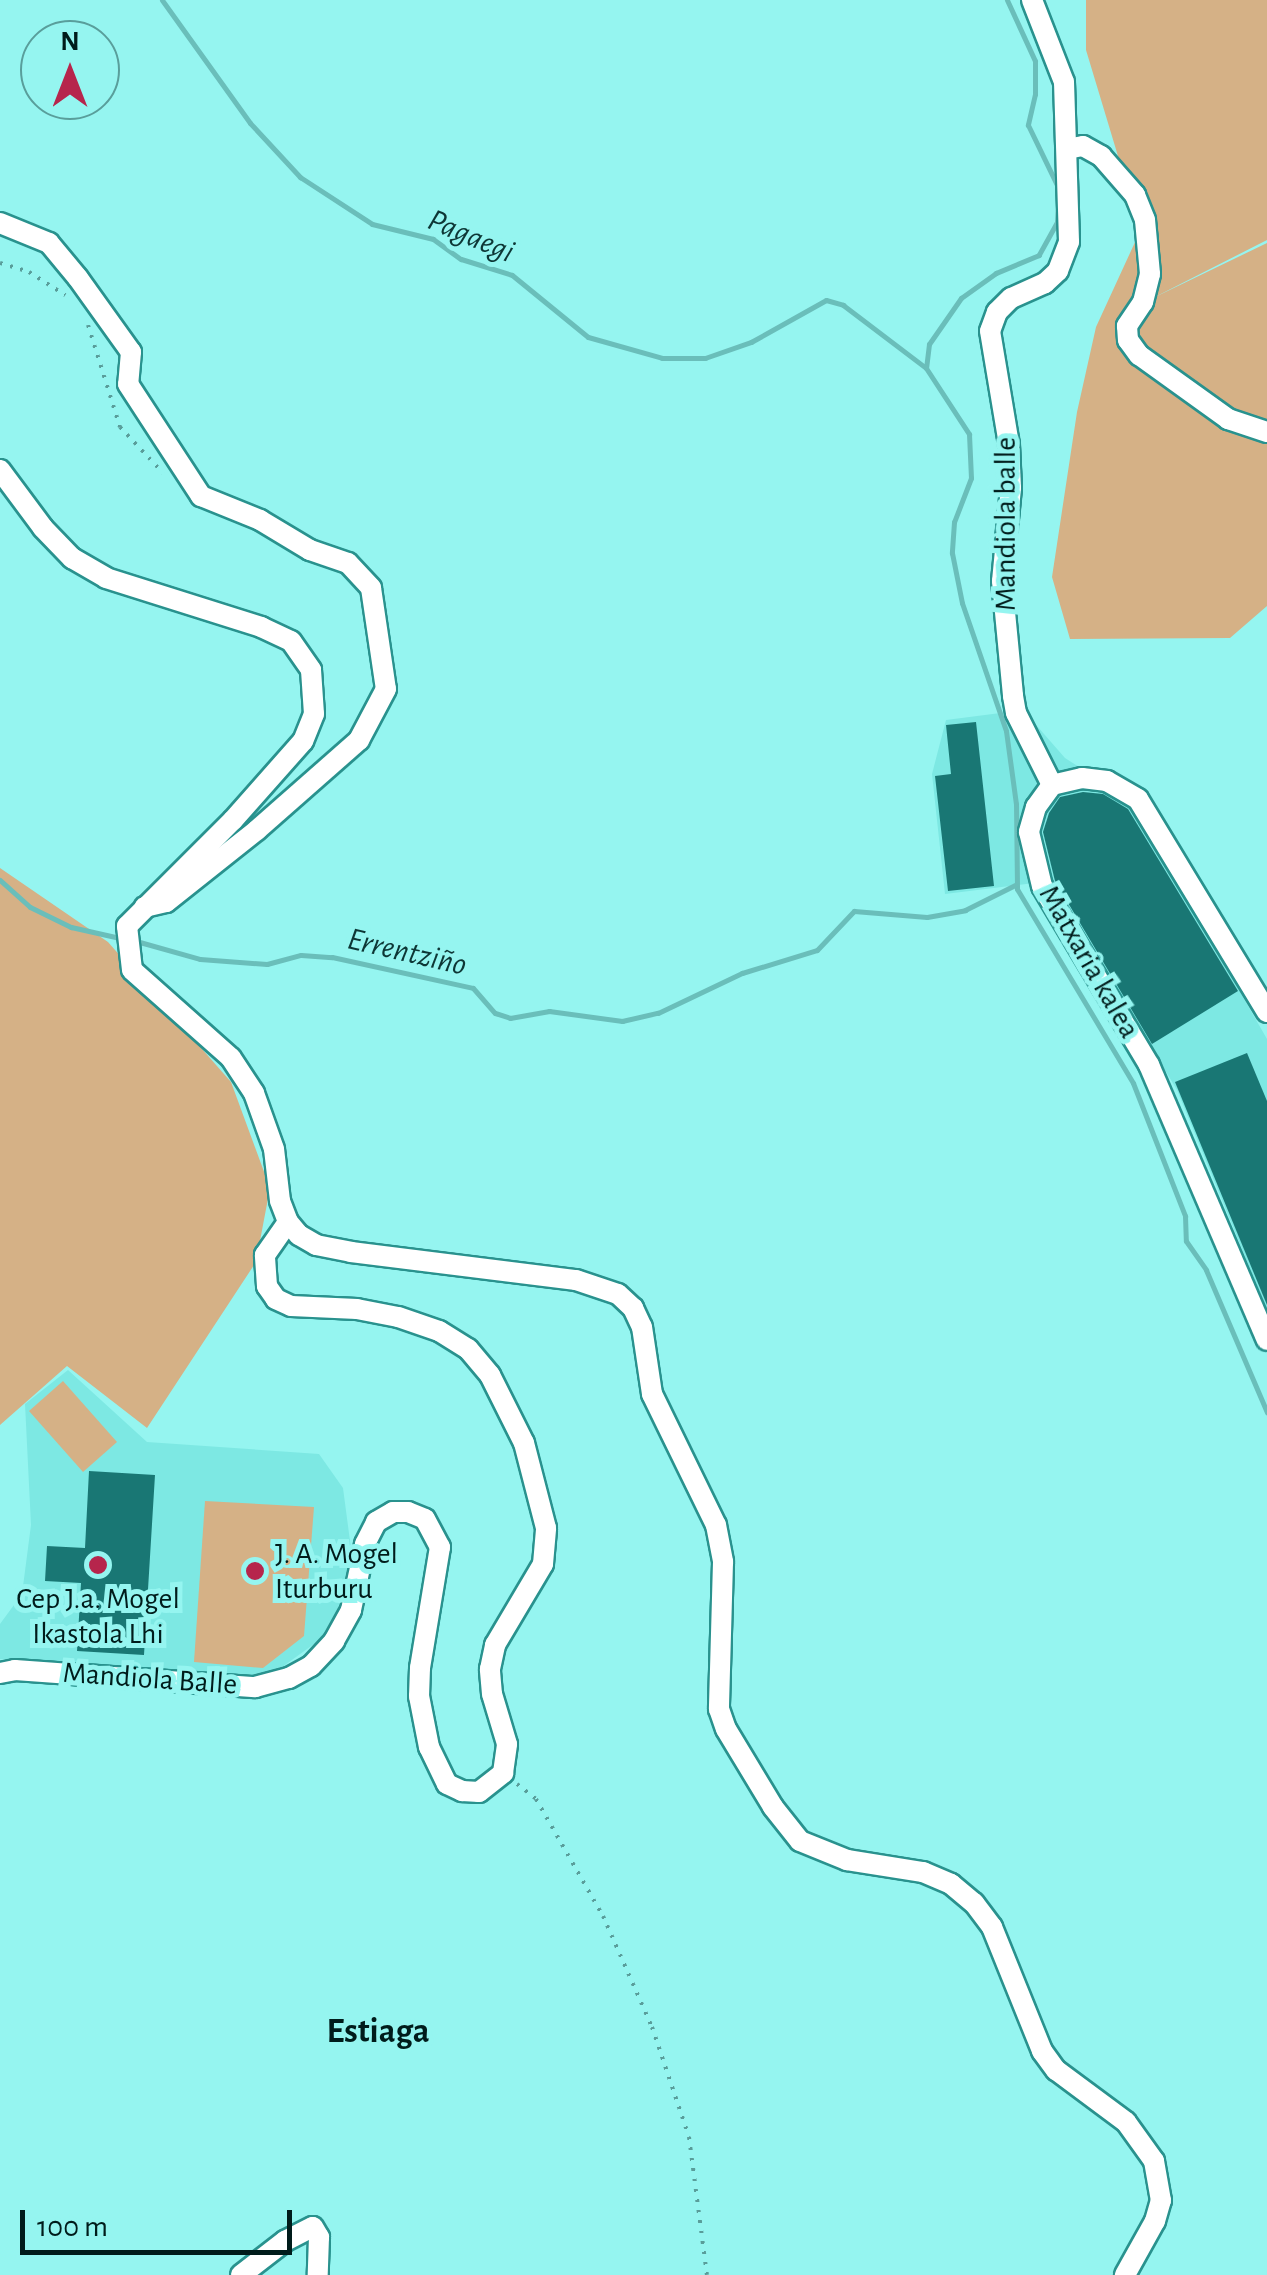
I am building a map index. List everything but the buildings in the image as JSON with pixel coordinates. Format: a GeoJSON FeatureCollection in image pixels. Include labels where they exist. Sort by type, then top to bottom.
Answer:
{"type":"FeatureCollection","features":[{"type":"Feature","properties":{"kind":"street","name":"Mandiola balle"},"geometry":{"type":"LineString","coordinates":[[1032,0],[1064,82],[1071,206],[1065,259],[1045,283],[1011,298],[997,312],[990,331],[1010,445],[1011,488],[1002,580],[1013,696],[1016,713],[1052,785]]}},
{"type":"Feature","properties":{"kind":"street"},"geometry":{"type":"LineString","coordinates":[[1067,149],[1082,146],[1101,156],[1135,196],[1146,220],[1150,274],[1143,302],[1127,326],[1128,340],[1139,355],[1228,419],[1267,432]]}},
{"type":"Feature","properties":{"kind":"street"},"geometry":{"type":"LineString","coordinates":[[0,224],[49,243],[78,278],[131,352],[128,384],[202,496],[260,520],[310,550],[348,563],[372,588],[386,689],[359,740],[166,902],[145,907]]}},
{"type":"Feature","properties":{"kind":"street"},"geometry":{"type":"LineString","coordinates":[[0,470],[43,528],[72,558],[106,578],[261,627],[291,641],[311,670],[314,714],[303,741],[234,820],[127,926],[132,970],[231,1058],[254,1093],[274,1149],[280,1202],[288,1222],[316,1244],[576,1280],[618,1294],[632,1308],[642,1327],[656,1406],[716,1526],[722,1562],[718,1681],[726,1730],[773,1806],[800,1841],[847,1860],[924,1872],[952,1884],[974,1903],[992,1927],[1042,2051],[1056,2070],[1126,2122],[1154,2161],[1161,2200],[1155,2221],[1125,2275]]}},
{"type":"Feature","properties":{"kind":"street"},"geometry":{"type":"LineString","coordinates":[[1052,785],[1082,778],[1106,781],[1138,799],[1267,1012]]}},
{"type":"Feature","properties":{"kind":"street","name":"Matxaria kalea"},"geometry":{"type":"LineString","coordinates":[[1052,785],[1036,807],[1029,832],[1042,886],[1149,1065],[1267,1340]]}},
{"type":"Feature","properties":{"kind":"street"},"geometry":{"type":"LineString","coordinates":[[288,1222],[265,1255],[267,1286],[276,1299],[291,1306],[357,1309],[398,1317],[439,1331],[468,1350],[490,1375],[524,1443],[546,1528],[543,1564],[496,1645],[490,1669],[492,1694],[507,1744],[503,1773]]}},
{"type":"Feature","properties":{"kind":"street","name":"Mandiola Balle"},"geometry":{"type":"LineString","coordinates":[[0,1673],[15,1670],[255,1687],[289,1678],[311,1666],[334,1642],[351,1610],[365,1544],[376,1522],[393,1512],[408,1512],[425,1519],[440,1548],[420,1668],[419,1696],[428,1746],[447,1784],[462,1791],[479,1792],[503,1773]]}},
{"type":"Feature","properties":{"kind":"street"},"geometry":{"type":"LineString","coordinates":[[241,2275],[285,2242],[314,2227],[318,2237],[318,2275]]}},
{"type":"Feature","properties":{"kind":"path"},"geometry":{"type":"LineString","coordinates":[[0,263],[29,272],[68,297]]}},
{"type":"Feature","properties":{"kind":"path"},"geometry":{"type":"LineString","coordinates":[[86,320],[120,428],[152,467],[169,476]]}},
{"type":"Feature","properties":{"kind":"path"},"geometry":{"type":"LineString","coordinates":[[503,1773],[536,1799],[602,1916],[652,2027],[690,2137],[707,2275]]}},
{"type":"Feature","properties":{"kind":"shaded area"},"geometry":{"type":"Polygon","coordinates":[[[1086,0],[1267,0],[1267,240],[1151,299],[1267,243],[1267,606],[1230,638],[1070,639],[1052,577],[1077,412],[1096,327],[1136,240],[1145,271],[1124,176],[1086,50],[1086,0]]]}},
{"type":"Feature","properties":{"kind":"shaded area"},"geometry":{"type":"Polygon","coordinates":[[[1023,710],[1065,758],[1129,799],[1267,1039],[1267,1310],[1177,1090],[1051,881],[945,894],[932,774],[946,720],[1023,710]]]}},
{"type":"Feature","properties":{"kind":"shaded area"},"geometry":{"type":"Polygon","coordinates":[[[0,868],[108,942],[231,1082],[270,1188],[256,1262],[147,1428],[67,1366],[0,1425],[0,868]]]}},
{"type":"Feature","properties":{"kind":"shaded area","name":"J. A. Mogel Iturburu"},"geometry":{"type":"Polygon","coordinates":[[[68,1370],[147,1442],[319,1454],[343,1488],[352,1556],[332,1631],[278,1670],[255,1678],[0,1659],[0,1624],[22,1594],[31,1525],[25,1404],[68,1370]]]}},
{"type":"Feature","properties":{"kind":"shaded area"},"geometry":{"type":"Polygon","coordinates":[[[63,1381],[117,1442],[83,1472],[29,1411],[63,1381]]]}},
{"type":"Feature","properties":{"kind":"shaded area","name":"J. A. Mogel Iturburu"},"geometry":{"type":"Polygon","coordinates":[[[205,1501],[314,1507],[304,1636],[263,1668],[194,1662],[205,1501]]]}},
{"type":"Feature","properties":{"kind":"waterway","name":"Pagaegi"},"geometry":{"type":"LineString","coordinates":[[162,0],[250,123],[300,177],[372,224],[433,239],[461,259],[512,275],[588,337],[662,358],[705,358],[751,342],[826,300],[843,305],[926,368]]}},
{"type":"Feature","properties":{"kind":"waterway"},"geometry":{"type":"LineString","coordinates":[[1007,0],[1035,61],[1035,94],[1028,125],[1058,187]]}},
{"type":"Feature","properties":{"kind":"waterway"},"geometry":{"type":"LineString","coordinates":[[1058,203],[1057,222],[1039,255],[996,273],[961,298],[929,344],[926,368],[969,434],[971,478],[954,522],[952,553],[962,603],[1006,731],[1016,804],[1017,889],[1133,1083],[1185,1216],[1186,1241],[1206,1270],[1267,1412]]}},
{"type":"Feature","properties":{"kind":"waterway","name":"Errentziño"},"geometry":{"type":"LineString","coordinates":[[0,880],[30,907],[71,927],[120,938]]}},
{"type":"Feature","properties":{"kind":"waterway","name":"Errentziño"},"geometry":{"type":"LineString","coordinates":[[136,941],[200,959],[267,964],[301,955],[332,957],[473,988],[495,1013],[510,1018],[549,1011],[622,1021],[658,1013],[742,973],[817,950],[854,911],[927,917],[965,910],[1015,885]]}},
{"type":"Feature","properties":{"kind":"place","name":"Cep J.a. Mogel Ikastola Lhi"},"geometry":{"type":"Point","coordinates":[98,1565]}},
{"type":"Feature","properties":{"kind":"place","name":"J. A. Mogel Iturburu"},"geometry":{"type":"Point","coordinates":[255,1571]}},
{"type":"Feature","properties":{"kind":"district","name":"Estiaga"},"geometry":{"type":"Point","coordinates":[378,2032]}}]}
